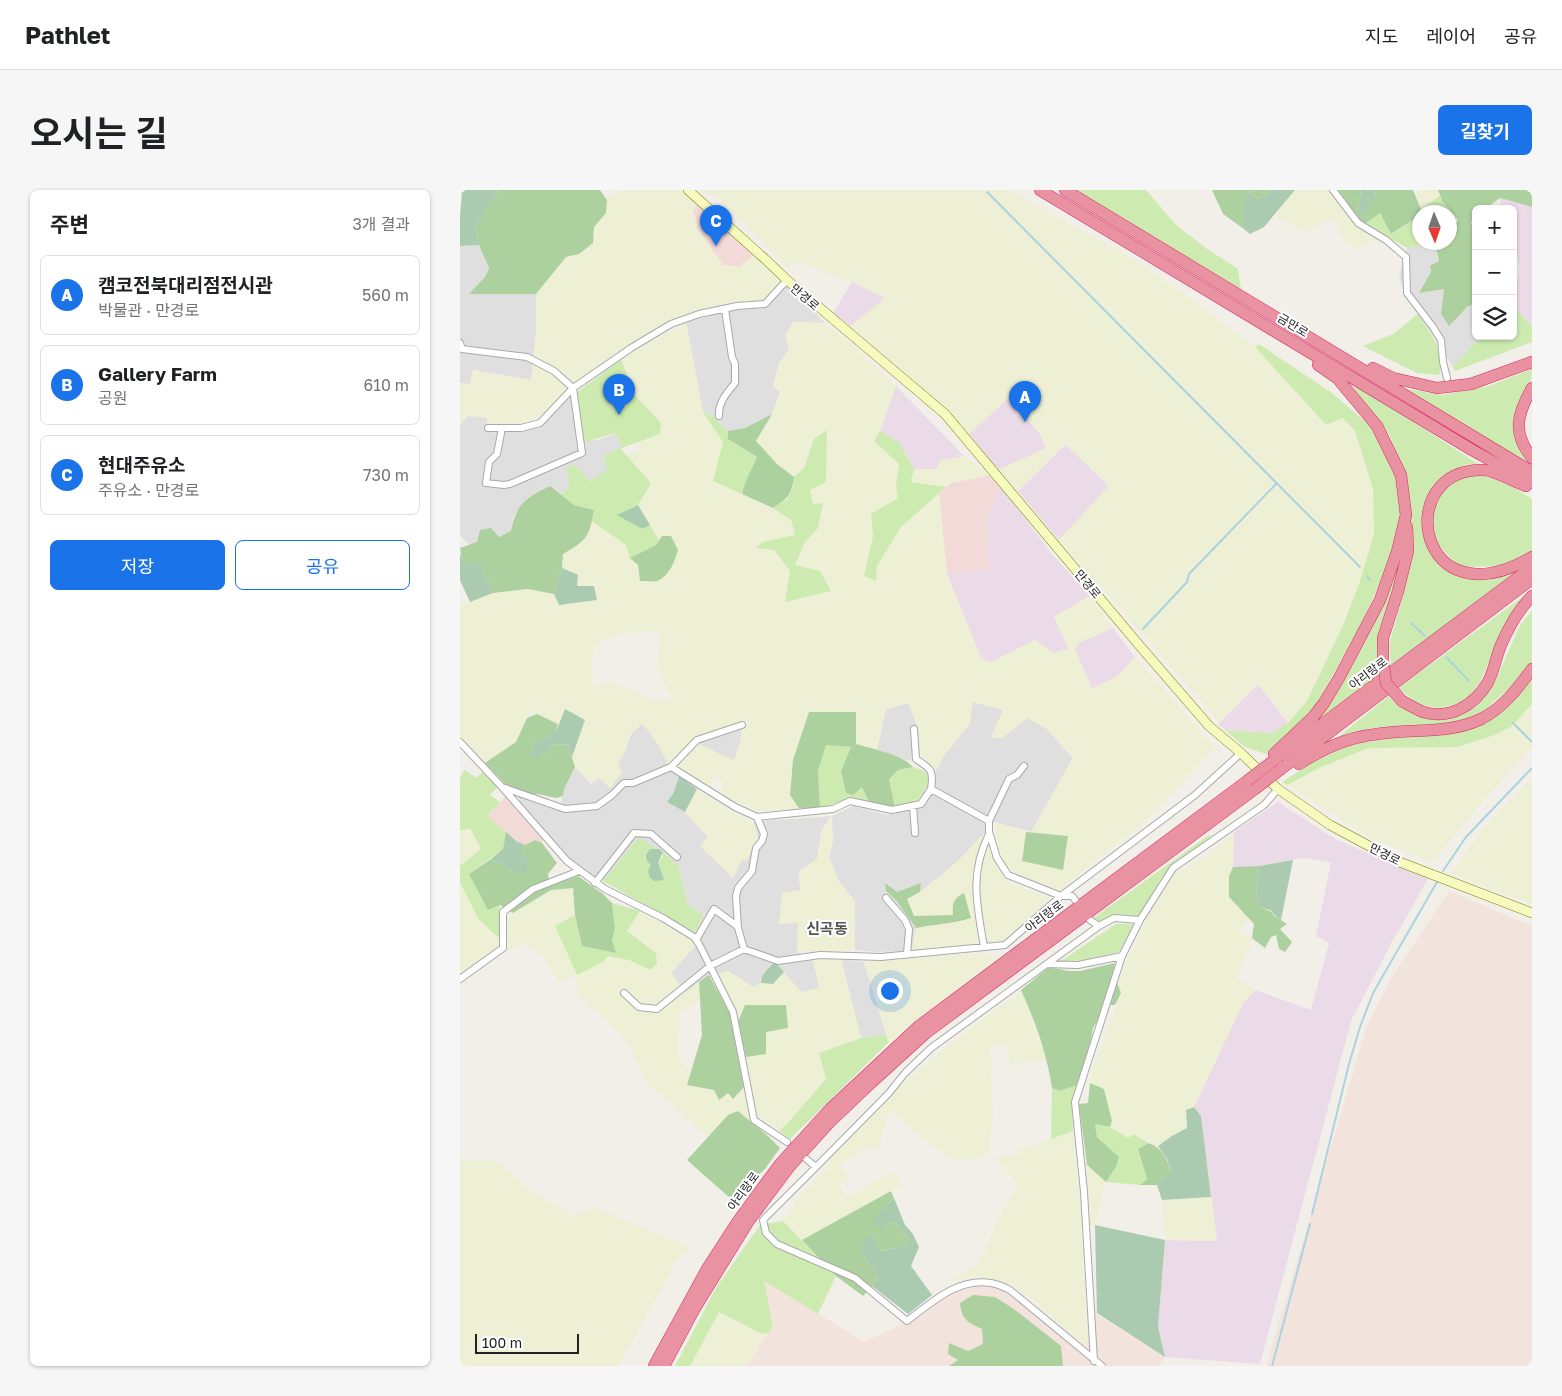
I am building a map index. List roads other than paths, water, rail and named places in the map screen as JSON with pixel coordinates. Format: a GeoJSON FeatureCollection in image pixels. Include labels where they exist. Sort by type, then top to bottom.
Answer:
{"type":"FeatureCollection","features":[{"type":"Feature","properties":{"kind":"highway","name":"금만로"},"geometry":{"type":"LineString","coordinates":[[1040,190],[1472,450],[1532,479]]}},
{"type":"Feature","properties":{"kind":"highway","name":"금만로"},"geometry":{"type":"LineString","coordinates":[[1065,190],[1344,358],[1532,479]]}},
{"type":"Feature","properties":{"kind":"highway"},"geometry":{"type":"LineString","coordinates":[[1298,344],[1296,349],[1337,378],[1377,426],[1401,475],[1408,551],[1383,638],[1383,661],[1386,683],[1402,701],[1424,712],[1449,713],[1463,709],[1478,697],[1488,681],[1502,644],[1525,603],[1532,596]]}},
{"type":"Feature","properties":{"kind":"highway"},"geometry":{"type":"LineString","coordinates":[[1344,358],[1348,354],[1394,378],[1437,388],[1471,384],[1532,362]]}},
{"type":"Feature","properties":{"kind":"highway"},"geometry":{"type":"LineString","coordinates":[[1532,388],[1520,411],[1518,432],[1532,458]]}},
{"type":"Feature","properties":{"kind":"highway"},"geometry":{"type":"LineString","coordinates":[[1532,479],[1526,486],[1485,470],[1465,472],[1457,475],[1433,495],[1429,507],[1427,528],[1430,542],[1441,559],[1463,573],[1478,575],[1493,573],[1532,557]]}},
{"type":"Feature","properties":{"kind":"highway"},"geometry":{"type":"LineString","coordinates":[[1406,515],[1397,552],[1380,600],[1340,678],[1324,703],[1314,716],[1274,754],[1279,764],[1290,769],[1314,754],[1340,742],[1369,735],[1448,729],[1480,719],[1513,694],[1532,669]]}},
{"type":"Feature","properties":{"kind":"highway","name":"아리랑로"},"geometry":{"type":"LineString","coordinates":[[1279,764],[1532,567]]}},
{"type":"Feature","properties":{"kind":"highway","name":"아리랑로"},"geometry":{"type":"LineString","coordinates":[[664,1366],[695,1308],[748,1222],[790,1166],[836,1117],[926,1033],[1279,764],[1532,579]]}},
{"type":"Feature","properties":{"kind":"highway","name":"아리랑로"},"geometry":{"type":"LineString","coordinates":[[654,1366],[707,1269],[738,1221],[780,1164],[830,1109],[919,1026],[1251,785]]}},
{"type":"Feature","properties":{"kind":"street","name":"만경로"},"geometry":{"type":"LineString","coordinates":[[688,190],[787,280],[945,414],[1209,726],[1241,753],[1278,789],[1330,825],[1397,861],[1532,913]]}},
{"type":"Feature","properties":{"kind":"street"},"geometry":{"type":"LineString","coordinates":[[1333,190],[1358,223],[1386,240],[1406,257],[1407,293],[1441,340],[1447,378]]}},
{"type":"Feature","properties":{"kind":"street"},"geometry":{"type":"LineString","coordinates":[[488,428],[521,428],[540,423],[573,388],[631,348],[671,324],[699,314],[737,306],[765,304],[787,280]]}},
{"type":"Feature","properties":{"kind":"street"},"geometry":{"type":"LineString","coordinates":[[720,416],[719,412],[724,394],[735,383],[735,364],[732,357],[725,309]]}},
{"type":"Feature","properties":{"kind":"street"},"geometry":{"type":"LineString","coordinates":[[460,343],[462,349],[527,358],[554,371],[573,388],[582,454],[510,484],[486,483],[489,462],[497,454],[502,428]]}},
{"type":"Feature","properties":{"kind":"street"},"geometry":{"type":"LineString","coordinates":[[502,787],[565,809],[597,806],[624,783],[633,783],[671,767],[697,740],[742,725]]}},
{"type":"Feature","properties":{"kind":"street"},"geometry":{"type":"LineString","coordinates":[[671,767],[735,807],[757,817],[834,809],[850,802],[892,810],[921,804],[931,789],[933,775],[929,768],[916,758],[914,729]]}},
{"type":"Feature","properties":{"kind":"street"},"geometry":{"type":"LineString","coordinates":[[460,742],[567,861],[605,890],[662,918],[696,940],[733,1012],[754,1120],[787,1142]]}},
{"type":"Feature","properties":{"kind":"street"},"geometry":{"type":"LineString","coordinates":[[624,993],[639,1007],[657,1009],[710,966],[744,949],[778,960],[820,955],[881,957],[1005,945],[1061,896],[1195,795],[1241,753]]}},
{"type":"Feature","properties":{"kind":"street"},"geometry":{"type":"LineString","coordinates":[[1024,766],[1017,775],[1009,779],[989,821],[989,834],[997,858],[1008,875],[1061,896],[1072,896],[1076,901]]}},
{"type":"Feature","properties":{"kind":"street"},"geometry":{"type":"LineString","coordinates":[[931,789],[989,821]]}},
{"type":"Feature","properties":{"kind":"street"},"geometry":{"type":"LineString","coordinates":[[1094,1360],[1084,1192],[1075,1102],[1122,956],[1140,920],[1173,868],[1264,805],[1278,789]]}},
{"type":"Feature","properties":{"kind":"street"},"geometry":{"type":"LineString","coordinates":[[913,806],[915,833]]}},
{"type":"Feature","properties":{"kind":"street"},"geometry":{"type":"LineString","coordinates":[[744,949],[737,926],[736,896],[738,888],[752,871],[756,848],[762,841],[764,834],[757,817]]}},
{"type":"Feature","properties":{"kind":"street"},"geometry":{"type":"LineString","coordinates":[[595,883],[634,833],[651,834],[677,857]]}},
{"type":"Feature","properties":{"kind":"street"},"geometry":{"type":"LineString","coordinates":[[984,947],[975,890],[984,845],[989,834]]}},
{"type":"Feature","properties":{"kind":"street"},"geometry":{"type":"LineString","coordinates":[[460,979],[503,948],[503,912],[533,889],[580,871]]}},
{"type":"Feature","properties":{"kind":"street"},"geometry":{"type":"LineString","coordinates":[[886,898],[905,920],[909,929],[907,954]]}},
{"type":"Feature","properties":{"kind":"street"},"geometry":{"type":"LineString","coordinates":[[696,940],[714,909],[737,926]]}},
{"type":"Feature","properties":{"kind":"street"},"geometry":{"type":"LineString","coordinates":[[1102,1366],[1010,1290],[991,1283],[974,1282],[958,1286],[933,1301],[907,1321],[855,1278],[777,1244],[766,1233],[763,1220],[931,1048],[1099,926],[1114,918],[1140,920]]}},
{"type":"Feature","properties":{"kind":"street"},"geometry":{"type":"LineString","coordinates":[[1090,920],[1099,926]]}},
{"type":"Feature","properties":{"kind":"street"},"geometry":{"type":"LineString","coordinates":[[1047,964],[1078,966],[1122,956]]}},
{"type":"Feature","properties":{"kind":"street"},"geometry":{"type":"LineString","coordinates":[[805,1158],[816,1166]]}},
{"type":"Feature","properties":{"kind":"waterway"},"geometry":{"type":"LineString","coordinates":[[987,192],[1360,567]]}},
{"type":"Feature","properties":{"kind":"waterway"},"geometry":{"type":"LineString","coordinates":[[1143,629],[1187,582],[1189,574],[1276,484]]}},
{"type":"Feature","properties":{"kind":"waterway"},"geometry":{"type":"LineString","coordinates":[[1367,576],[1370,580]]}},
{"type":"Feature","properties":{"kind":"waterway"},"geometry":{"type":"LineString","coordinates":[[1411,623],[1425,636]]}},
{"type":"Feature","properties":{"kind":"waterway"},"geometry":{"type":"LineString","coordinates":[[1446,657],[1469,681]]}},
{"type":"Feature","properties":{"kind":"waterway"},"geometry":{"type":"LineString","coordinates":[[1513,723],[1532,742]]}},
{"type":"Feature","properties":{"kind":"waterway"},"geometry":{"type":"LineString","coordinates":[[1443,871],[1466,837],[1532,768]]}},
{"type":"Feature","properties":{"kind":"waterway"},"geometry":{"type":"LineString","coordinates":[[1312,1214],[1360,1027],[1373,993],[1437,882]]}},
{"type":"Feature","properties":{"kind":"waterway"},"geometry":{"type":"LineString","coordinates":[[1272,1366],[1310,1224]]}},
{"type":"Feature","properties":{"kind":"place","name":"현대주유소"},"geometry":{"type":"Point","coordinates":[716,246]}},
{"type":"Feature","properties":{"kind":"place","name":"Gallery Farm"},"geometry":{"type":"Point","coordinates":[619,415]}},
{"type":"Feature","properties":{"kind":"place","name":"캠코전북대리점전시관"},"geometry":{"type":"Point","coordinates":[1025,422]}},
{"type":"Feature","properties":{"kind":"district","name":"신곡동"},"geometry":{"type":"Point","coordinates":[827,928]}}]}
